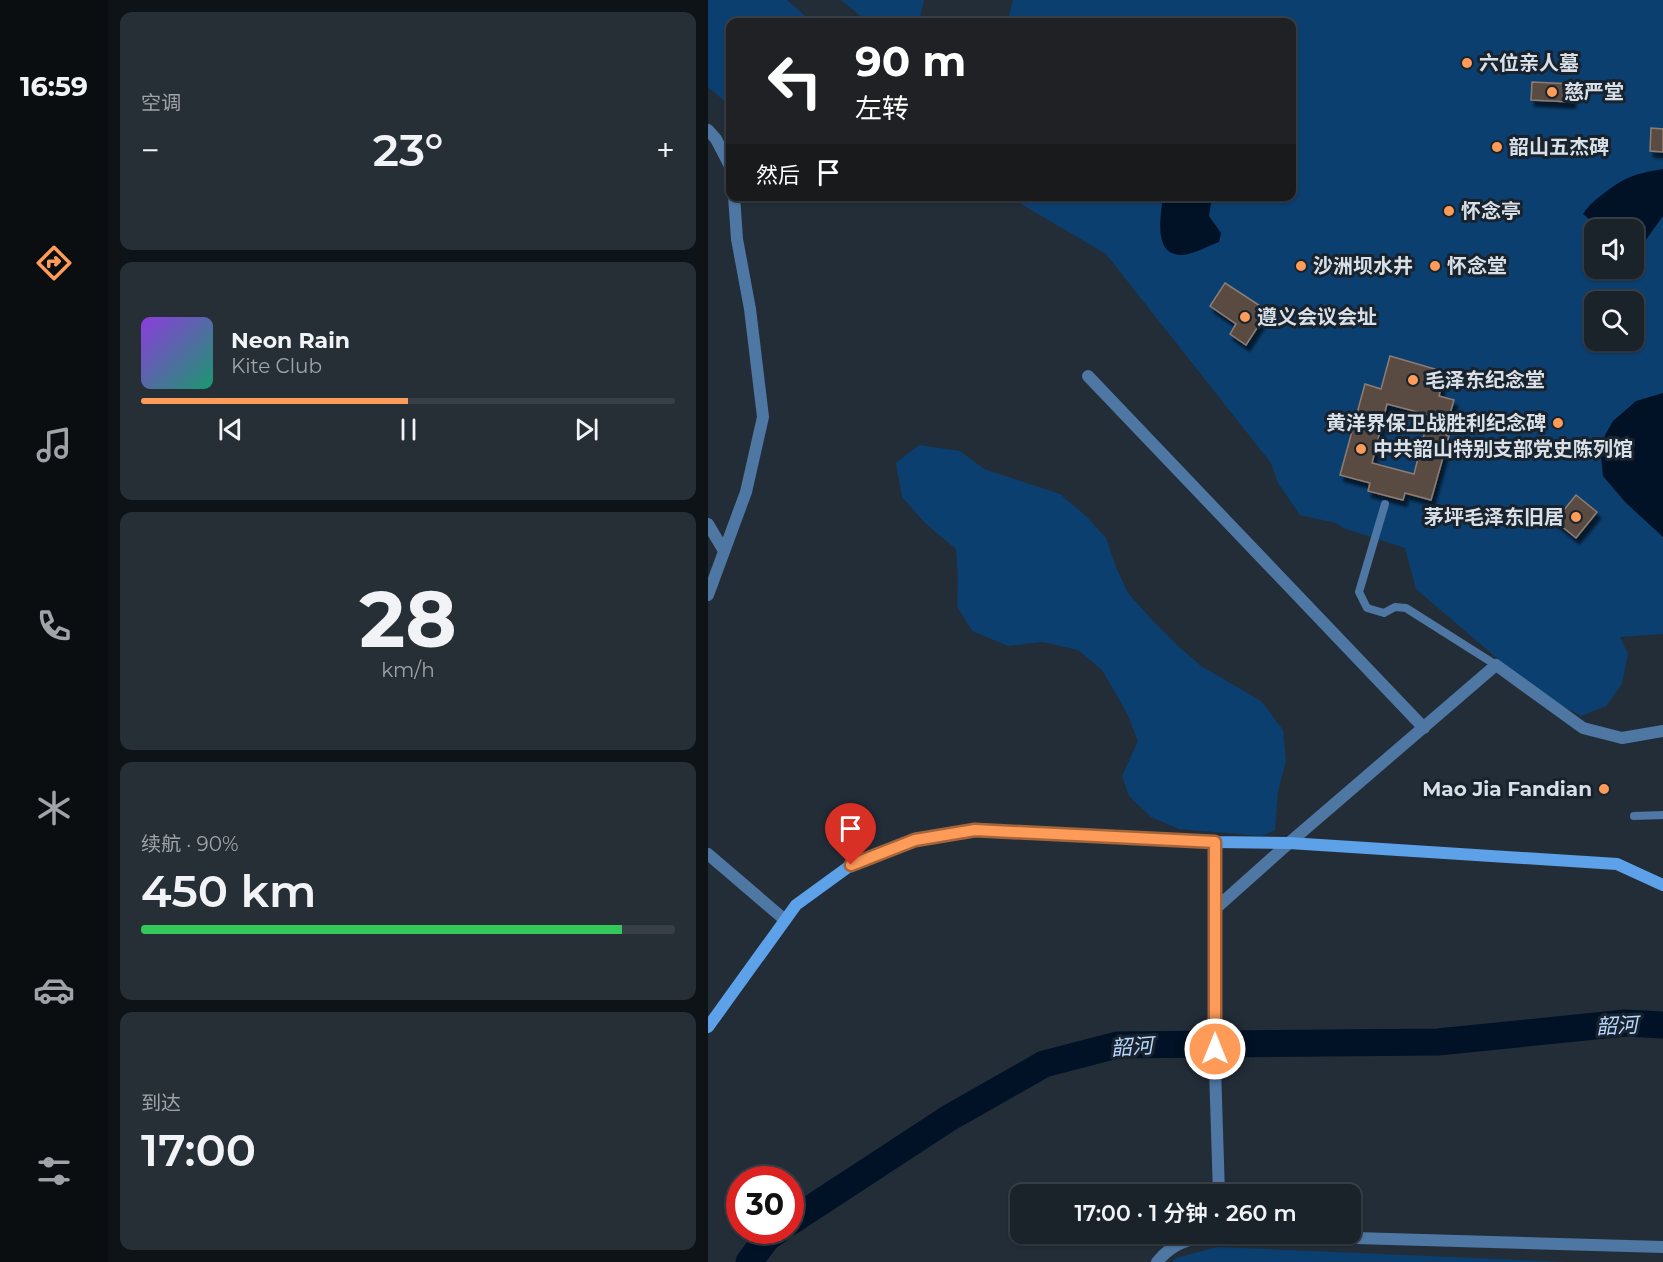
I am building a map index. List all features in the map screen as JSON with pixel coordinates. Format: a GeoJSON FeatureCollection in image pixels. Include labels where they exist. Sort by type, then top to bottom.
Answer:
{"type":"FeatureCollection","features":[{"type":"Feature","properties":{"kind":"main road"},"geometry":{"type":"LineString","coordinates":[[708,1027],[796,905],[851,865],[915,840],[975,830],[1215,842],[1288,843],[1617,864],[1663,885]]}},
{"type":"Feature","properties":{"kind":"street"},"geometry":{"type":"LineString","coordinates":[[708,130],[716,139],[726,158]]}},
{"type":"Feature","properties":{"kind":"street"},"geometry":{"type":"LineString","coordinates":[[708,595],[747,492],[763,417],[750,309],[737,238],[734,201]]}},
{"type":"Feature","properties":{"kind":"street"},"geometry":{"type":"LineString","coordinates":[[1088,376],[1424,728]]}},
{"type":"Feature","properties":{"kind":"street"},"geometry":{"type":"LineString","coordinates":[[708,524],[724,551]]}},
{"type":"Feature","properties":{"kind":"street"},"geometry":{"type":"LineString","coordinates":[[1215,909],[1288,843],[1496,665],[1583,728],[1622,738],[1663,731]]}},
{"type":"Feature","properties":{"kind":"street"},"geometry":{"type":"LineString","coordinates":[[1215,842],[1215,1068],[1219,1184]]}},
{"type":"Feature","properties":{"kind":"street"},"geometry":{"type":"LineString","coordinates":[[708,854],[784,920]]}},
{"type":"Feature","properties":{"kind":"street"},"geometry":{"type":"LineString","coordinates":[[1361,1238],[1663,1247]]}},
{"type":"Feature","properties":{"kind":"street"},"geometry":{"type":"LineString","coordinates":[[1157,1262],[1178,1244]]}},
{"type":"Feature","properties":{"kind":"lane"},"geometry":{"type":"LineString","coordinates":[[1384,504],[1359,592],[1367,608],[1384,613],[1395,607],[1406,608],[1496,665]]}},
{"type":"Feature","properties":{"kind":"lane"},"geometry":{"type":"LineString","coordinates":[[1634,816],[1663,815]]}},
{"type":"Feature","properties":{"kind":"shaded area"},"geometry":{"type":"Polygon","coordinates":[[[708,0],[787,0],[807,18],[726,18],[726,103],[708,87],[708,0]]]}},
{"type":"Feature","properties":{"kind":"shaded area"},"geometry":{"type":"Polygon","coordinates":[[[841,0],[924,0],[920,18],[863,18],[841,0]]]}},
{"type":"Feature","properties":{"kind":"shaded area"},"geometry":{"type":"Polygon","coordinates":[[[1013,0],[1663,0],[1663,634],[1620,637],[1628,654],[1622,684],[1606,706],[1581,716],[1544,696],[1416,589],[1405,548],[1343,528],[1336,523],[1300,515],[1278,483],[1271,463],[1106,254],[1016,201],[1296,201],[1296,18],[1008,18],[1013,0]]]}},
{"type":"Feature","properties":{"kind":"shaded area"},"geometry":{"type":"Polygon","coordinates":[[[1663,169],[1663,216],[1644,242],[1644,219],[1589,219],[1583,214],[1597,198],[1625,179],[1663,169]]]}},
{"type":"Feature","properties":{"kind":"shaded area"},"geometry":{"type":"Polygon","coordinates":[[[1163,201],[1211,201],[1209,216],[1221,233],[1219,242],[1196,252],[1183,255],[1173,254],[1163,242],[1163,201]]]}},
{"type":"Feature","properties":{"kind":"shaded area"},"geometry":{"type":"Polygon","coordinates":[[[1663,393],[1663,537],[1625,502],[1603,476],[1601,456],[1605,435],[1613,421],[1636,401],[1663,393]]]}},
{"type":"Feature","properties":{"kind":"shaded area"},"geometry":{"type":"Polygon","coordinates":[[[919,445],[960,451],[984,469],[1060,494],[1087,517],[1106,538],[1128,593],[1152,620],[1201,666],[1261,701],[1283,730],[1286,761],[1278,791],[1275,830],[1262,836],[1179,829],[1151,817],[1129,796],[1122,776],[1138,741],[1127,713],[1102,670],[1078,650],[1043,642],[1008,646],[972,631],[957,606],[956,549],[926,524],[902,497],[896,463],[919,445]]]}},
{"type":"Feature","properties":{"kind":"shaded area"},"geometry":{"type":"Polygon","coordinates":[[[1217,1247],[1566,1262],[1172,1262],[1176,1258],[1217,1247]]]}},
{"type":"Feature","properties":{"kind":"building","name":"慈严堂"},"geometry":{"type":"Polygon","coordinates":[[[1532,82],[1573,84],[1572,102],[1531,100],[1532,82]]]}},
{"type":"Feature","properties":{"kind":"building"},"geometry":{"type":"Polygon","coordinates":[[[1651,128],[1663,129],[1663,152],[1650,151],[1651,128]]]}},
{"type":"Feature","properties":{"kind":"building","name":"遵义会议会址"},"geometry":{"type":"Polygon","coordinates":[[[1225,283],[1268,311],[1246,345],[1230,334],[1236,324],[1210,306],[1225,283]]]}},
{"type":"Feature","properties":{"kind":"building"},"geometry":{"type":"Polygon","coordinates":[[[1390,356],[1445,372],[1439,396],[1454,400],[1444,434],[1449,436],[1431,500],[1405,493],[1403,500],[1368,491],[1370,483],[1340,475],[1365,384],[1381,389],[1390,356]],[[1387,404],[1372,463],[1414,474],[1429,415],[1387,404]]]}},
{"type":"Feature","properties":{"kind":"building","name":"茅坪毛泽东旧居"},"geometry":{"type":"Polygon","coordinates":[[[1576,495],[1597,512],[1576,538],[1555,521],[1576,495]]]}},
{"type":"Feature","properties":{"kind":"waterway","name":"韶河"},"geometry":{"type":"LineString","coordinates":[[804,1213],[949,1118],[1044,1064],[1117,1045],[1438,1042],[1625,1023],[1663,1025]]}},
{"type":"Feature","properties":{"kind":"waterway","name":"韶河"},"geometry":{"type":"LineString","coordinates":[[749,1262],[762,1244]]}},
{"type":"Feature","properties":{"kind":"place","name":"六位亲人墓"},"geometry":{"type":"Point","coordinates":[1467,63]}},
{"type":"Feature","properties":{"kind":"place","name":"慈严堂"},"geometry":{"type":"Point","coordinates":[1552,92]}},
{"type":"Feature","properties":{"kind":"place","name":"韶山五杰碑"},"geometry":{"type":"Point","coordinates":[1497,147]}},
{"type":"Feature","properties":{"kind":"place","name":"怀念亭"},"geometry":{"type":"Point","coordinates":[1449,211]}},
{"type":"Feature","properties":{"kind":"place","name":"沙洲坝水井"},"geometry":{"type":"Point","coordinates":[1301,266]}},
{"type":"Feature","properties":{"kind":"place","name":"怀念堂"},"geometry":{"type":"Point","coordinates":[1435,266]}},
{"type":"Feature","properties":{"kind":"place","name":"遵义会议会址"},"geometry":{"type":"Point","coordinates":[1245,317]}},
{"type":"Feature","properties":{"kind":"place","name":"毛泽东纪念堂"},"geometry":{"type":"Point","coordinates":[1413,380]}},
{"type":"Feature","properties":{"kind":"place","name":"黄洋界保卫战胜利纪念碑"},"geometry":{"type":"Point","coordinates":[1558,423]}},
{"type":"Feature","properties":{"kind":"place","name":"中共韶山特别支部党史陈列馆"},"geometry":{"type":"Point","coordinates":[1361,449]}},
{"type":"Feature","properties":{"kind":"place","name":"茅坪毛泽东旧居"},"geometry":{"type":"Point","coordinates":[1576,517]}},
{"type":"Feature","properties":{"kind":"place","name":"Mao Jia Fandian"},"geometry":{"type":"Point","coordinates":[1604,789]}},
{"type":"Feature","properties":{"kind":"route"},"geometry":{"type":"LineString","coordinates":[[851,865],[915,840],[975,830],[1215,842],[1215,1049]]}}]}
